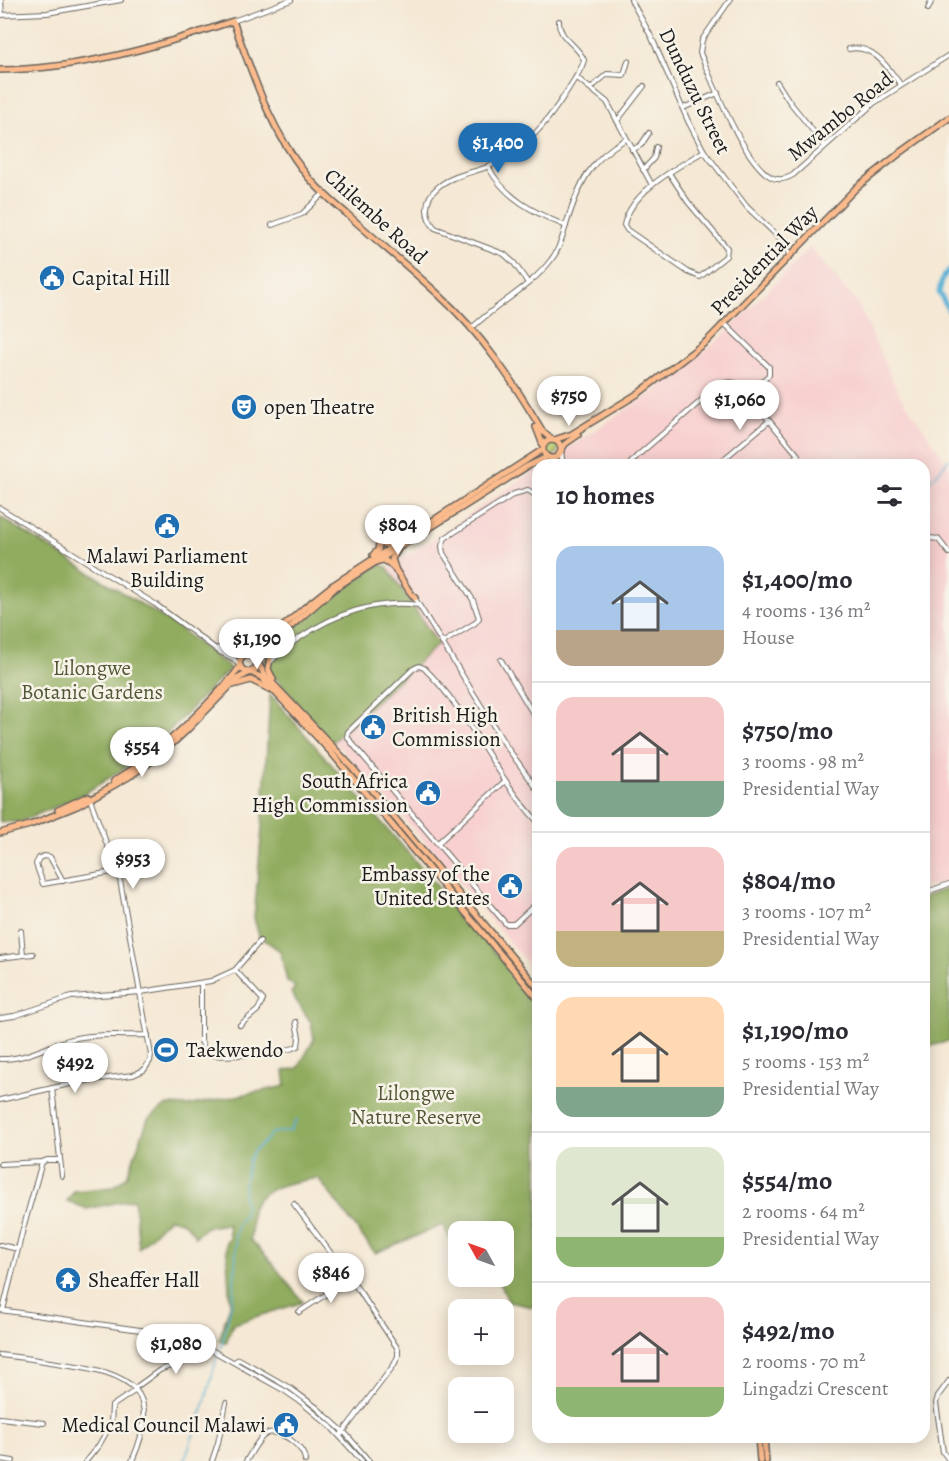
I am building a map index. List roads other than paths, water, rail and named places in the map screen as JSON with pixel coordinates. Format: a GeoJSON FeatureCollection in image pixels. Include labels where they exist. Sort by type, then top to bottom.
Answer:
{"type":"FeatureCollection","features":[{"type":"Feature","properties":{"kind":"main road"},"geometry":{"type":"LineString","coordinates":[[0,70],[36,69],[100,60],[145,49],[233,21]]}},
{"type":"Feature","properties":{"kind":"main road","name":"Chilembe Road"},"geometry":{"type":"LineString","coordinates":[[233,21],[272,122],[295,160],[323,194],[441,296],[488,348],[531,415]]}},
{"type":"Feature","properties":{"kind":"main road","name":"Presidential Way"},"geometry":{"type":"LineString","coordinates":[[553,440],[572,434],[657,381],[725,324],[857,188],[900,153],[949,118]]}},
{"type":"Feature","properties":{"kind":"main road"},"geometry":{"type":"LineString","coordinates":[[531,415],[546,436],[560,444],[561,451],[557,457],[549,458],[542,448],[531,415]]}},
{"type":"Feature","properties":{"kind":"main road","name":"Presidential Way"},"geometry":{"type":"LineString","coordinates":[[561,451],[568,441],[598,419]]}},
{"type":"Feature","properties":{"kind":"main road"},"geometry":{"type":"LineString","coordinates":[[0,831],[37,822],[90,799],[154,760],[241,676],[256,669],[258,662],[273,644],[320,600],[375,562],[392,546],[542,448],[546,442],[553,440]]}},
{"type":"Feature","properties":{"kind":"main road"},"geometry":{"type":"LineString","coordinates":[[344,577],[428,529],[532,465]]}},
{"type":"Feature","properties":{"kind":"main road"},"geometry":{"type":"LineString","coordinates":[[396,571],[392,559],[394,553],[428,529]]}},
{"type":"Feature","properties":{"kind":"main road"},"geometry":{"type":"LineString","coordinates":[[0,831],[58,810],[135,769],[189,722],[232,676],[240,665],[242,657],[262,645],[312,600],[376,553],[379,543],[392,546]]}},
{"type":"Feature","properties":{"kind":"main road"},"geometry":{"type":"LineString","coordinates":[[375,562],[382,560],[390,563],[415,598]]}},
{"type":"Feature","properties":{"kind":"main road"},"geometry":{"type":"LineString","coordinates":[[273,644],[268,669],[277,687]]}},
{"type":"Feature","properties":{"kind":"main road"},"geometry":{"type":"LineString","coordinates":[[248,654],[255,656],[262,671],[352,767],[532,980]]}},
{"type":"Feature","properties":{"kind":"main road"},"geometry":{"type":"LineString","coordinates":[[240,665],[243,670],[261,677],[330,751],[532,992]]}},
{"type":"Feature","properties":{"kind":"main road"},"geometry":{"type":"LineString","coordinates":[[230,686],[251,680],[260,683],[278,696]]}},
{"type":"Feature","properties":{"kind":"main road"},"geometry":{"type":"LineString","coordinates":[[758,1443],[760,1461]]}},
{"type":"Feature","properties":{"kind":"main road"},"geometry":{"type":"LineString","coordinates":[[764,1443],[766,1461]]}},
{"type":"Feature","properties":{"kind":"street"},"geometry":{"type":"LineString","coordinates":[[2,0],[1,15],[47,13],[121,0]]}},
{"type":"Feature","properties":{"kind":"street"},"geometry":{"type":"LineString","coordinates":[[233,21],[291,0]]}},
{"type":"Feature","properties":{"kind":"street","name":"Dunduzu Street"},"geometry":{"type":"LineString","coordinates":[[631,0],[656,45],[682,108],[704,151],[743,202],[786,244]]}},
{"type":"Feature","properties":{"kind":"street","name":"Mwambo Road"},"geometry":{"type":"LineString","coordinates":[[730,0],[700,46],[700,53],[746,148],[772,178],[789,177],[868,108],[949,55]]}},
{"type":"Feature","properties":{"kind":"street"},"geometry":{"type":"LineString","coordinates":[[928,9],[932,0]]}},
{"type":"Feature","properties":{"kind":"street"},"geometry":{"type":"LineString","coordinates":[[528,283],[514,263],[504,254],[439,231],[429,219],[428,202],[436,188],[444,182],[488,166],[512,154],[540,129],[583,63],[583,57],[561,33],[559,21]]}},
{"type":"Feature","properties":{"kind":"street"},"geometry":{"type":"LineString","coordinates":[[849,49],[863,48],[873,53],[901,85]]}},
{"type":"Feature","properties":{"kind":"street"},"geometry":{"type":"LineString","coordinates":[[591,88],[607,74],[624,75],[628,61]]}},
{"type":"Feature","properties":{"kind":"street"},"geometry":{"type":"LineString","coordinates":[[576,77],[607,102],[652,184]]}},
{"type":"Feature","properties":{"kind":"street"},"geometry":{"type":"LineString","coordinates":[[777,82],[825,146]]}},
{"type":"Feature","properties":{"kind":"street"},"geometry":{"type":"LineString","coordinates":[[617,121],[644,86]]}},
{"type":"Feature","properties":{"kind":"street"},"geometry":{"type":"LineString","coordinates":[[682,108],[718,93]]}},
{"type":"Feature","properties":{"kind":"street"},"geometry":{"type":"LineString","coordinates":[[632,150],[641,146],[649,133]]}},
{"type":"Feature","properties":{"kind":"street"},"geometry":{"type":"LineString","coordinates":[[471,329],[528,283],[555,255],[573,202],[585,176],[598,159],[626,139]]}},
{"type":"Feature","properties":{"kind":"street"},"geometry":{"type":"LineString","coordinates":[[643,170],[654,158],[656,147]]}},
{"type":"Feature","properties":{"kind":"street"},"geometry":{"type":"LineString","coordinates":[[669,173],[687,202],[727,248],[726,256],[702,276],[693,275],[625,228],[624,223],[639,199],[652,184],[669,173],[704,151]]}},
{"type":"Feature","properties":{"kind":"street"},"geometry":{"type":"LineString","coordinates":[[488,166],[499,184],[516,200],[530,210],[566,226]]}},
{"type":"Feature","properties":{"kind":"street"},"geometry":{"type":"LineString","coordinates":[[272,225],[302,214],[323,194]]}},
{"type":"Feature","properties":{"kind":"street"},"geometry":{"type":"LineString","coordinates":[[786,244],[801,246]]}},
{"type":"Feature","properties":{"kind":"street"},"geometry":{"type":"LineString","coordinates":[[786,244],[790,253],[789,259]]}},
{"type":"Feature","properties":{"kind":"street"},"geometry":{"type":"LineString","coordinates":[[725,324],[769,367],[768,375],[747,394]]}},
{"type":"Feature","properties":{"kind":"street"},"geometry":{"type":"LineString","coordinates":[[634,459],[721,385],[728,382],[735,383],[747,394],[798,456],[794,459]]}},
{"type":"Feature","properties":{"kind":"street"},"geometry":{"type":"LineString","coordinates":[[724,458],[769,421]]}},
{"type":"Feature","properties":{"kind":"street"},"geometry":{"type":"LineString","coordinates":[[561,451],[561,459]]}},
{"type":"Feature","properties":{"kind":"street"},"geometry":{"type":"LineString","coordinates":[[442,643],[475,623],[479,618],[473,600],[443,553],[442,546],[445,538],[514,494],[528,490],[532,493]]}},
{"type":"Feature","properties":{"kind":"street"},"geometry":{"type":"LineString","coordinates":[[0,508],[155,604],[240,665]]}},
{"type":"Feature","properties":{"kind":"street"},"geometry":{"type":"LineString","coordinates":[[930,539],[938,540],[949,553]]}},
{"type":"Feature","properties":{"kind":"street"},"geometry":{"type":"LineString","coordinates":[[386,553],[498,733],[532,782]]}},
{"type":"Feature","properties":{"kind":"street"},"geometry":{"type":"LineString","coordinates":[[268,664],[302,635],[352,612],[368,607],[404,603],[419,605]]}},
{"type":"Feature","properties":{"kind":"street"},"geometry":{"type":"LineString","coordinates":[[215,647],[231,654],[248,654]]}},
{"type":"Feature","properties":{"kind":"street"},"geometry":{"type":"LineString","coordinates":[[501,660],[532,712]]}},
{"type":"Feature","properties":{"kind":"street"},"geometry":{"type":"LineString","coordinates":[[532,813],[505,781],[453,698],[421,666],[413,669],[348,732],[351,742],[506,924],[514,924],[532,908]]}},
{"type":"Feature","properties":{"kind":"street"},"geometry":{"type":"LineString","coordinates":[[481,743],[498,733]]}},
{"type":"Feature","properties":{"kind":"street"},"geometry":{"type":"LineString","coordinates":[[438,843],[505,781]]}},
{"type":"Feature","properties":{"kind":"street"},"geometry":{"type":"LineString","coordinates":[[0,1100],[83,1082],[133,1075],[144,1070],[150,1061],[141,992],[118,871],[90,799]]}},
{"type":"Feature","properties":{"kind":"street"},"geometry":{"type":"LineString","coordinates":[[63,880],[50,857],[39,858],[36,864],[42,883],[63,880],[118,871]]}},
{"type":"Feature","properties":{"kind":"street"},"geometry":{"type":"LineString","coordinates":[[930,892],[949,884]]}},
{"type":"Feature","properties":{"kind":"street"},"geometry":{"type":"LineString","coordinates":[[21,931],[23,956]]}},
{"type":"Feature","properties":{"kind":"street"},"geometry":{"type":"LineString","coordinates":[[0,1018],[14,1016],[71,997],[141,992],[201,983],[235,970],[260,942]]}},
{"type":"Feature","properties":{"kind":"street"},"geometry":{"type":"LineString","coordinates":[[0,958],[33,954]]}},
{"type":"Feature","properties":{"kind":"street"},"geometry":{"type":"LineString","coordinates":[[235,970],[263,1000],[258,1010],[240,1025]]}},
{"type":"Feature","properties":{"kind":"street"},"geometry":{"type":"LineString","coordinates":[[201,983],[201,1041],[205,1050],[213,1055],[283,1051],[296,1048],[299,1038],[296,1022]]}},
{"type":"Feature","properties":{"kind":"street"},"geometry":{"type":"LineString","coordinates":[[0,1059],[28,1055],[74,1038],[148,1035]]}},
{"type":"Feature","properties":{"kind":"street"},"geometry":{"type":"LineString","coordinates":[[52,1088],[62,1176]]}},
{"type":"Feature","properties":{"kind":"street"},"geometry":{"type":"LineString","coordinates":[[0,1164],[60,1160]]}},
{"type":"Feature","properties":{"kind":"street"},"geometry":{"type":"LineString","coordinates":[[42,1162],[2,1310],[161,1333],[206,1347],[293,1396],[342,1434],[369,1461]]}},
{"type":"Feature","properties":{"kind":"street"},"geometry":{"type":"LineString","coordinates":[[294,1204],[351,1278],[391,1336],[398,1353],[394,1365],[342,1434]]}},
{"type":"Feature","properties":{"kind":"street"},"geometry":{"type":"LineString","coordinates":[[0,1245],[18,1249]]}},
{"type":"Feature","properties":{"kind":"street"},"geometry":{"type":"LineString","coordinates":[[299,1312],[351,1278]]}},
{"type":"Feature","properties":{"kind":"street"},"geometry":{"type":"LineString","coordinates":[[86,1461],[99,1445],[111,1424],[112,1406],[160,1370],[195,1356],[206,1347]]}},
{"type":"Feature","properties":{"kind":"street"},"geometry":{"type":"LineString","coordinates":[[0,1355],[106,1372],[120,1377],[135,1389],[143,1406],[144,1428],[132,1461]]}},
{"type":"Feature","properties":{"kind":"street"},"geometry":{"type":"LineString","coordinates":[[949,1381],[936,1400],[942,1448],[949,1460]]}},
{"type":"Feature","properties":{"kind":"street"},"geometry":{"type":"LineString","coordinates":[[212,1461],[226,1403]]}},
{"type":"Feature","properties":{"kind":"street"},"geometry":{"type":"LineString","coordinates":[[0,1418],[44,1423]]}},
{"type":"Feature","properties":{"kind":"street"},"geometry":{"type":"LineString","coordinates":[[246,1461],[263,1436],[270,1433],[280,1435],[300,1447],[305,1461]]}},
{"type":"Feature","properties":{"kind":"street"},"geometry":{"type":"LineString","coordinates":[[342,1434],[362,1461]]}},
{"type":"Feature","properties":{"kind":"street"},"geometry":{"type":"LineString","coordinates":[[0,1459],[13,1461]]}},
{"type":"Feature","properties":{"kind":"waterway"},"geometry":{"type":"LineString","coordinates":[[949,270],[943,277],[939,292],[949,311]]}},
{"type":"Feature","properties":{"kind":"waterway"},"geometry":{"type":"LineString","coordinates":[[930,480],[949,459]]}},
{"type":"Feature","properties":{"kind":"waterway"},"geometry":{"type":"LineString","coordinates":[[221,1348],[233,1296],[235,1236],[238,1223],[244,1215],[246,1204],[243,1200],[249,1160],[253,1152],[271,1133],[290,1131],[297,1120]]}},
{"type":"Feature","properties":{"kind":"waterway"},"geometry":{"type":"LineString","coordinates":[[184,1461],[205,1402],[217,1357]]}},
{"type":"Feature","properties":{"kind":"place","name":"Capital Hill"},"geometry":{"type":"Point","coordinates":[52,278]}},
{"type":"Feature","properties":{"kind":"place","name":"open Theatre"},"geometry":{"type":"Point","coordinates":[244,407]}},
{"type":"Feature","properties":{"kind":"place","name":"Malawi Parliament Building"},"geometry":{"type":"Point","coordinates":[167,526]}},
{"type":"Feature","properties":{"kind":"place","name":"British High Commission"},"geometry":{"type":"Point","coordinates":[373,727]}},
{"type":"Feature","properties":{"kind":"place","name":"South Africa High Commission"},"geometry":{"type":"Point","coordinates":[428,793]}},
{"type":"Feature","properties":{"kind":"place","name":"Embassy of the United States"},"geometry":{"type":"Point","coordinates":[510,886]}},
{"type":"Feature","properties":{"kind":"place","name":"Taekwendo"},"geometry":{"type":"Point","coordinates":[166,1050]}},
{"type":"Feature","properties":{"kind":"place","name":"Sheaffer Hall"},"geometry":{"type":"Point","coordinates":[68,1280]}},
{"type":"Feature","properties":{"kind":"place","name":"Medical Council Malawi"},"geometry":{"type":"Point","coordinates":[286,1425]}},
{"type":"Feature","properties":{"kind":"park label","name":"Lilongwe Botanic Gardens"},"geometry":{"type":"Point","coordinates":[92,680]}},
{"type":"Feature","properties":{"kind":"park label","name":"Lilongwe Nature Reserve"},"geometry":{"type":"Point","coordinates":[416,1105]}}]}
